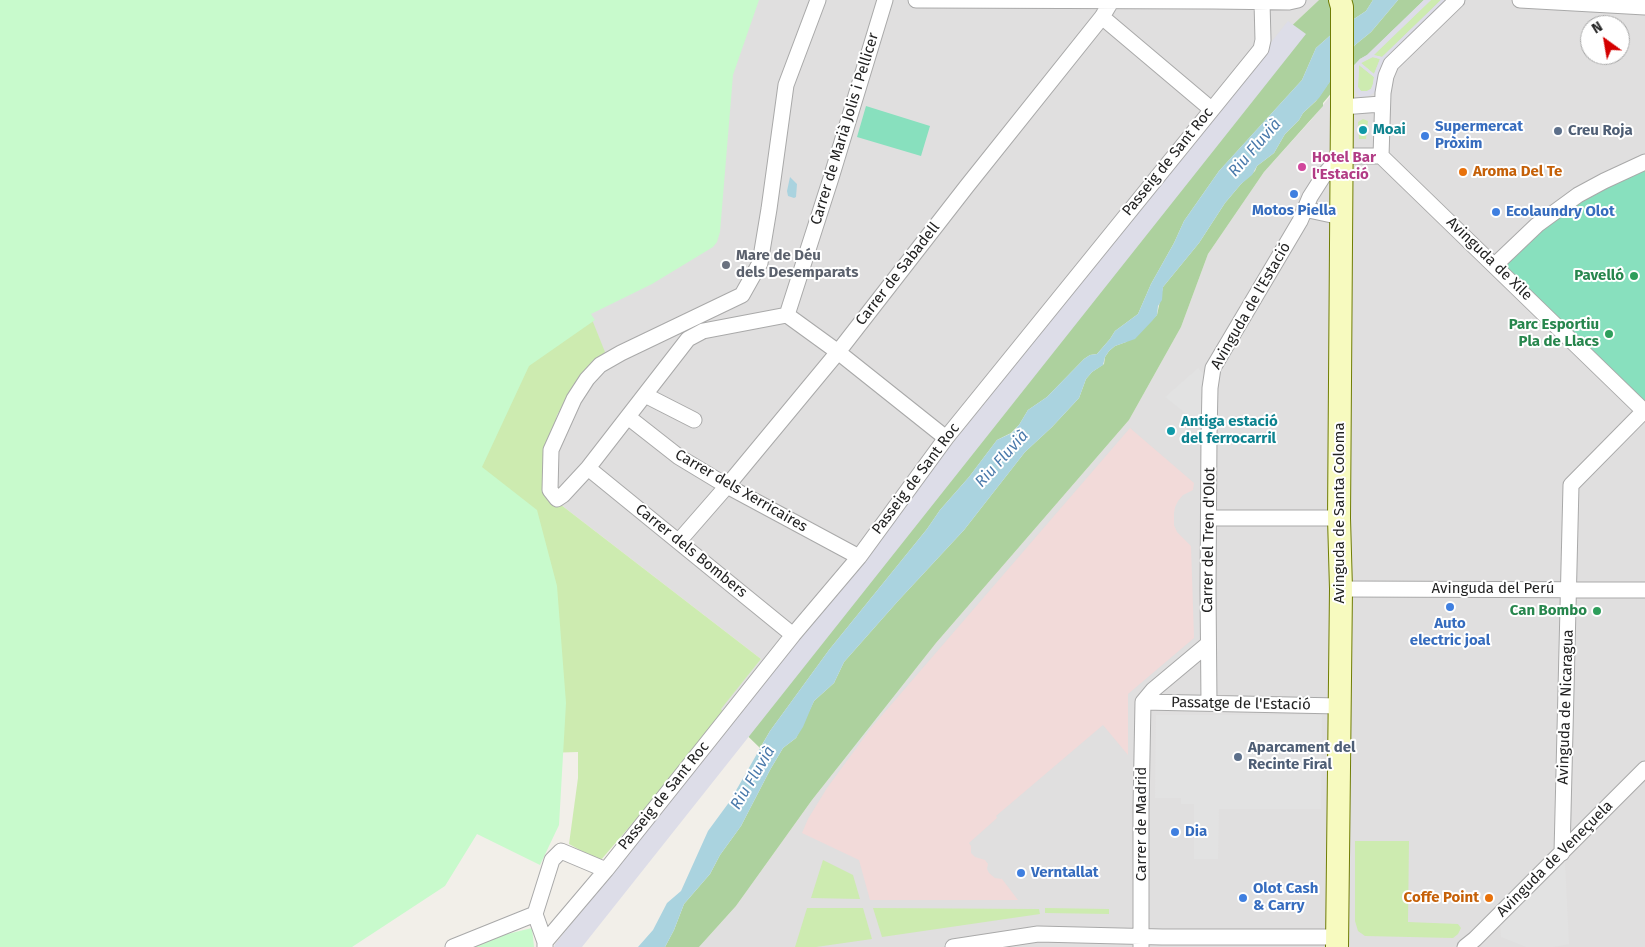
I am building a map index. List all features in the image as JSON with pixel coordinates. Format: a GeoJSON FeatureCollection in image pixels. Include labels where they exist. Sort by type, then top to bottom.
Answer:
{"type":"FeatureCollection","features":[{"type":"Feature","properties":{"kind":"main road","name":"Avinguda de Santa Coloma"},"geometry":{"type":"LineString","coordinates":[[1337,942],[1341,589],[1339,518],[1342,2]]}},
{"type":"Feature","properties":{"kind":"street"},"geometry":{"type":"LineString","coordinates":[[818,0],[786,85],[760,263],[742,294],[622,353],[600,366],[587,379],[574,399],[552,450],[550,490],[557,499],[588,468],[688,339],[703,331],[787,315],[838,352],[946,438]]}},
{"type":"Feature","properties":{"kind":"street","name":"Carrer de Marià Jolis i Pellicer"},"geometry":{"type":"LineString","coordinates":[[787,315],[831,178],[884,0]]}},
{"type":"Feature","properties":{"kind":"street"},"geometry":{"type":"LineString","coordinates":[[916,0],[1262,2],[1298,0]]}},
{"type":"Feature","properties":{"kind":"street"},"geometry":{"type":"LineString","coordinates":[[1341,156],[1381,156],[1382,104],[1386,76],[1391,64],[1457,0]]}},
{"type":"Feature","properties":{"kind":"street"},"geometry":{"type":"LineString","coordinates":[[1520,0],[1645,7]]}},
{"type":"Feature","properties":{"kind":"street","name":"Carrer de Sabadell"},"geometry":{"type":"LineString","coordinates":[[679,541],[838,352],[973,178],[1102,17],[1105,1]]}},
{"type":"Feature","properties":{"kind":"street","name":"Passeig de Sant Roc"},"geometry":{"type":"LineString","coordinates":[[545,944],[858,557],[946,438],[1260,49],[1263,40],[1262,2]]}},
{"type":"Feature","properties":{"kind":"street"},"geometry":{"type":"LineString","coordinates":[[1102,17],[1212,109]]}},
{"type":"Feature","properties":{"kind":"street"},"geometry":{"type":"LineString","coordinates":[[1342,107],[1382,104]]}},
{"type":"Feature","properties":{"kind":"street","name":"Avinguda de l'Estació"},"geometry":{"type":"LineString","coordinates":[[1209,436],[1210,388],[1213,368],[1300,221],[1310,197],[1324,175],[1341,156]]}},
{"type":"Feature","properties":{"kind":"street","name":"Avinguda de Xile"},"geometry":{"type":"LineString","coordinates":[[1381,156],[1645,412]]}},
{"type":"Feature","properties":{"kind":"street"},"geometry":{"type":"LineString","coordinates":[[1494,265],[1536,226],[1578,195],[1645,162]]}},
{"type":"Feature","properties":{"kind":"street"},"geometry":{"type":"LineString","coordinates":[[1304,209],[1341,217]]}},
{"type":"Feature","properties":{"kind":"street"},"geometry":{"type":"LineString","coordinates":[[645,395],[694,420]]}},
{"type":"Feature","properties":{"kind":"street","name":"Avinguda de Nicaragua"},"geometry":{"type":"LineString","coordinates":[[1562,853],[1571,485],[1645,412]]}},
{"type":"Feature","properties":{"kind":"street","name":"Carrer dels Xerricaires"},"geometry":{"type":"LineString","coordinates":[[628,417],[680,457],[727,486],[858,557]]}},
{"type":"Feature","properties":{"kind":"street","name":"Carrer del Tren d'Olot"},"geometry":{"type":"LineString","coordinates":[[1209,436],[1209,703]]}},
{"type":"Feature","properties":{"kind":"street","name":"Carrer dels Bombers"},"geometry":{"type":"LineString","coordinates":[[588,468],[793,635]]}},
{"type":"Feature","properties":{"kind":"street"},"geometry":{"type":"LineString","coordinates":[[1209,518],[1339,518]]}},
{"type":"Feature","properties":{"kind":"street","name":"Avinguda del Perú"},"geometry":{"type":"LineString","coordinates":[[1341,589],[1645,590]]}},
{"type":"Feature","properties":{"kind":"street"},"geometry":{"type":"LineString","coordinates":[[1143,702],[1153,690],[1208,644]]}},
{"type":"Feature","properties":{"kind":"street","name":"Passatge de l'Estació"},"geometry":{"type":"LineString","coordinates":[[1143,702],[1339,706]]}},
{"type":"Feature","properties":{"kind":"street","name":"Carrer de Madrid"},"geometry":{"type":"LineString","coordinates":[[1141,942],[1143,702]]}},
{"type":"Feature","properties":{"kind":"street","name":"Avinguda de Veneçuela"},"geometry":{"type":"LineString","coordinates":[[1465,947],[1645,769]]}},
{"type":"Feature","properties":{"kind":"street"},"geometry":{"type":"LineString","coordinates":[[545,944],[535,914],[552,860],[561,851],[606,870]]}},
{"type":"Feature","properties":{"kind":"street"},"geometry":{"type":"LineString","coordinates":[[453,947],[535,914]]}},
{"type":"Feature","properties":{"kind":"street"},"geometry":{"type":"LineString","coordinates":[[952,947],[994,944],[1038,934],[1141,942],[1337,942]]}},
{"type":"Feature","properties":{"kind":"shaded area"},"geometry":{"type":"Polygon","coordinates":[[[741,0],[1319,0],[1285,32],[1275,62],[726,715],[720,709],[761,659],[543,491],[557,415],[579,380],[589,312],[741,0]]]}},
{"type":"Feature","properties":{"kind":"shaded area"},"geometry":{"type":"Polygon","coordinates":[[[1424,0],[1645,0],[1645,947],[699,947],[736,906],[812,800],[936,643],[1129,420],[1181,327],[1208,254],[1264,172],[1311,120],[1360,59],[1424,0]]]}},
{"type":"Feature","properties":{"kind":"shaded area"},"geometry":{"type":"Polygon","coordinates":[[[1424,0],[1431,0],[1374,55],[1382,57],[1441,0],[1447,0],[1389,55],[1375,92],[1369,96],[1360,97],[1353,87],[1353,66],[1424,0]],[[1373,57],[1361,63],[1374,74],[1380,59],[1373,57]],[[1359,65],[1358,87],[1361,91],[1367,91],[1371,89],[1374,77],[1359,65]]]}},
{"type":"Feature","properties":{"kind":"shaded area"},"geometry":{"type":"Polygon","coordinates":[[[1288,21],[1306,34],[582,947],[554,947],[555,944],[1288,21]]]}},
{"type":"Feature","properties":{"kind":"shaded area"},"geometry":{"type":"Polygon","coordinates":[[[1198,368],[1204,374],[1200,425],[1165,397],[1198,368]]]}},
{"type":"Feature","properties":{"kind":"shaded area"},"geometry":{"type":"Polygon","coordinates":[[[1130,428],[1194,483],[1193,490],[1183,495],[1175,507],[1174,525],[1177,532],[1191,546],[1194,638],[1128,694],[1128,755],[1103,725],[996,816],[997,818],[969,843],[971,853],[975,857],[985,860],[988,864],[987,869],[989,873],[995,878],[1002,879],[1018,900],[870,900],[859,860],[802,833],[808,819],[827,788],[871,728],[1130,428]]]}},
{"type":"Feature","properties":{"kind":"shaded area","name":"Aparcament del Recinte Firal"},"geometry":{"type":"Polygon","coordinates":[[[1156,715],[1322,715],[1321,809],[1219,809],[1218,859],[1194,859],[1194,804],[1181,804],[1181,798],[1155,798],[1156,715]]]}},
{"type":"Feature","properties":{"kind":"shaded area"},"geometry":{"type":"Polygon","coordinates":[[[1565,862],[1569,944],[1553,947],[1526,947],[1501,937],[1500,924],[1565,862]]]}},
{"type":"Feature","properties":{"kind":"green space"},"geometry":{"type":"Polygon","coordinates":[[[0,0],[759,0],[733,75],[720,232],[717,242],[713,247],[652,284],[591,314],[595,320],[529,366],[482,467],[537,510],[557,586],[566,703],[559,825],[540,865],[477,834],[445,886],[352,947],[0,947],[0,0]]]}},
{"type":"Feature","properties":{"kind":"green space"},"geometry":{"type":"Polygon","coordinates":[[[1319,0],[1373,0],[1366,11],[1333,33],[1316,48],[1302,80],[1219,171],[1184,221],[1151,284],[1138,314],[1115,331],[1097,354],[1090,355],[1084,359],[1047,397],[1028,410],[1019,425],[1011,433],[997,440],[829,650],[770,731],[760,748],[726,715],[935,490],[1285,32],[1319,0]]]}},
{"type":"Feature","properties":{"kind":"green space"},"geometry":{"type":"Polygon","coordinates":[[[1398,0],[1424,0],[1367,55],[1360,59],[1323,103],[1323,106],[1264,172],[1208,254],[1181,327],[1129,420],[936,643],[812,800],[736,906],[699,947],[665,947],[684,904],[710,874],[720,855],[741,826],[783,748],[796,738],[814,701],[834,683],[844,662],[964,530],[1025,452],[1079,398],[1086,379],[1092,372],[1104,364],[1105,357],[1109,351],[1115,346],[1126,342],[1157,315],[1163,287],[1199,243],[1225,203],[1255,171],[1257,166],[1274,153],[1285,134],[1316,101],[1355,45],[1371,32],[1398,0]]]}},
{"type":"Feature","properties":{"kind":"green space"},"geometry":{"type":"Polygon","coordinates":[[[1431,0],[1441,0],[1382,57],[1373,55],[1431,0]]]}},
{"type":"Feature","properties":{"kind":"green space"},"geometry":{"type":"Polygon","coordinates":[[[1372,57],[1380,59],[1374,74],[1361,63],[1372,57]]]}},
{"type":"Feature","properties":{"kind":"green space"},"geometry":{"type":"Polygon","coordinates":[[[1359,65],[1374,77],[1371,89],[1367,91],[1361,91],[1358,87],[1359,65]]]}},
{"type":"Feature","properties":{"kind":"green space"},"geometry":{"type":"Polygon","coordinates":[[[866,106],[930,126],[921,156],[857,137],[866,106]]]}},
{"type":"Feature","properties":{"kind":"green space"},"geometry":{"type":"Polygon","coordinates":[[[1363,119],[1368,121],[1366,139],[1359,139],[1358,122],[1363,119]]]}},
{"type":"Feature","properties":{"kind":"green space","name":"Parc Esportiu Pla de Llacs"},"geometry":{"type":"Polygon","coordinates":[[[1645,162],[1645,404],[1502,264],[1526,235],[1645,162]]]}},
{"type":"Feature","properties":{"kind":"green space"},"geometry":{"type":"Polygon","coordinates":[[[589,312],[605,352],[579,380],[557,415],[543,491],[761,659],[721,709],[726,715],[600,861],[569,844],[578,778],[578,752],[546,753],[298,530],[589,312]]]}},
{"type":"Feature","properties":{"kind":"green space"},"geometry":{"type":"Polygon","coordinates":[[[1355,841],[1409,841],[1408,922],[1458,924],[1461,928],[1458,934],[1453,938],[1365,936],[1358,931],[1355,921],[1355,841]]]}},
{"type":"Feature","properties":{"kind":"green space"},"geometry":{"type":"Polygon","coordinates":[[[823,860],[853,875],[860,899],[811,898],[823,860]]]}},
{"type":"Feature","properties":{"kind":"green space"},"geometry":{"type":"Polygon","coordinates":[[[807,908],[863,908],[872,939],[816,947],[795,947],[807,908]]]}},
{"type":"Feature","properties":{"kind":"green space"},"geometry":{"type":"Polygon","coordinates":[[[873,908],[1039,909],[1040,914],[882,937],[873,908]]]}},
{"type":"Feature","properties":{"kind":"green space"},"geometry":{"type":"Polygon","coordinates":[[[1045,908],[1109,909],[1109,914],[1045,913],[1045,908]]]}},
{"type":"Feature","properties":{"kind":"green space"},"geometry":{"type":"Polygon","coordinates":[[[532,928],[534,947],[462,947],[466,944],[532,928]]]}},
{"type":"Feature","properties":{"kind":"water","name":"Riu Fluvià"},"geometry":{"type":"Polygon","coordinates":[[[1373,0],[1398,0],[1371,32],[1355,45],[1319,98],[1285,134],[1274,153],[1257,166],[1252,175],[1241,184],[1225,203],[1199,243],[1163,287],[1162,300],[1158,306],[1157,315],[1152,321],[1135,339],[1115,346],[1109,351],[1103,365],[1092,372],[1086,379],[1079,398],[1025,452],[964,530],[844,662],[834,683],[814,701],[796,738],[783,748],[741,826],[720,855],[710,874],[684,904],[665,947],[638,947],[653,930],[667,903],[681,891],[708,831],[730,801],[770,731],[829,650],[997,440],[1012,433],[1028,410],[1047,397],[1084,359],[1090,355],[1097,354],[1115,331],[1138,314],[1151,284],[1184,221],[1219,171],[1302,80],[1316,48],[1333,33],[1366,11],[1373,0]]]}},
{"type":"Feature","properties":{"kind":"water"},"geometry":{"type":"Polygon","coordinates":[[[790,177],[797,184],[796,197],[794,198],[788,196],[787,191],[790,177]]]}},
{"type":"Feature","properties":{"kind":"place","name":"Moai"},"geometry":{"type":"Point","coordinates":[1363,130]}},
{"type":"Feature","properties":{"kind":"place","name":"Creu Roja"},"geometry":{"type":"Point","coordinates":[1558,131]}},
{"type":"Feature","properties":{"kind":"place","name":"Supermercat Pròxim"},"geometry":{"type":"Point","coordinates":[1425,136]}},
{"type":"Feature","properties":{"kind":"place","name":"Hotel Bar l'Estació"},"geometry":{"type":"Point","coordinates":[1302,167]}},
{"type":"Feature","properties":{"kind":"place","name":"Aroma Del Te"},"geometry":{"type":"Point","coordinates":[1463,172]}},
{"type":"Feature","properties":{"kind":"place","name":"Motos Piella"},"geometry":{"type":"Point","coordinates":[1294,194]}},
{"type":"Feature","properties":{"kind":"place","name":"Ecolaundry Olot"},"geometry":{"type":"Point","coordinates":[1496,212]}},
{"type":"Feature","properties":{"kind":"place","name":"Mare de Déu dels Desemparats"},"geometry":{"type":"Point","coordinates":[726,265]}},
{"type":"Feature","properties":{"kind":"place","name":"Pavelló"},"geometry":{"type":"Point","coordinates":[1634,276]}},
{"type":"Feature","properties":{"kind":"place","name":"Parc Esportiu Pla de Llacs"},"geometry":{"type":"Point","coordinates":[1609,334]}},
{"type":"Feature","properties":{"kind":"place","name":"Antiga estació del ferrocarril"},"geometry":{"type":"Point","coordinates":[1171,431]}},
{"type":"Feature","properties":{"kind":"place","name":"Auto electric joal"},"geometry":{"type":"Point","coordinates":[1450,607]}},
{"type":"Feature","properties":{"kind":"place","name":"Can Bombo"},"geometry":{"type":"Point","coordinates":[1597,611]}},
{"type":"Feature","properties":{"kind":"place","name":"Aparcament del Recinte Firal"},"geometry":{"type":"Point","coordinates":[1238,757]}},
{"type":"Feature","properties":{"kind":"place","name":"Dia"},"geometry":{"type":"Point","coordinates":[1175,832]}},
{"type":"Feature","properties":{"kind":"place","name":"Verntallat"},"geometry":{"type":"Point","coordinates":[1021,873]}},
{"type":"Feature","properties":{"kind":"place","name":"Olot Cash & Carry"},"geometry":{"type":"Point","coordinates":[1243,898]}},
{"type":"Feature","properties":{"kind":"place","name":"Coffe Point"},"geometry":{"type":"Point","coordinates":[1489,898]}}]}
